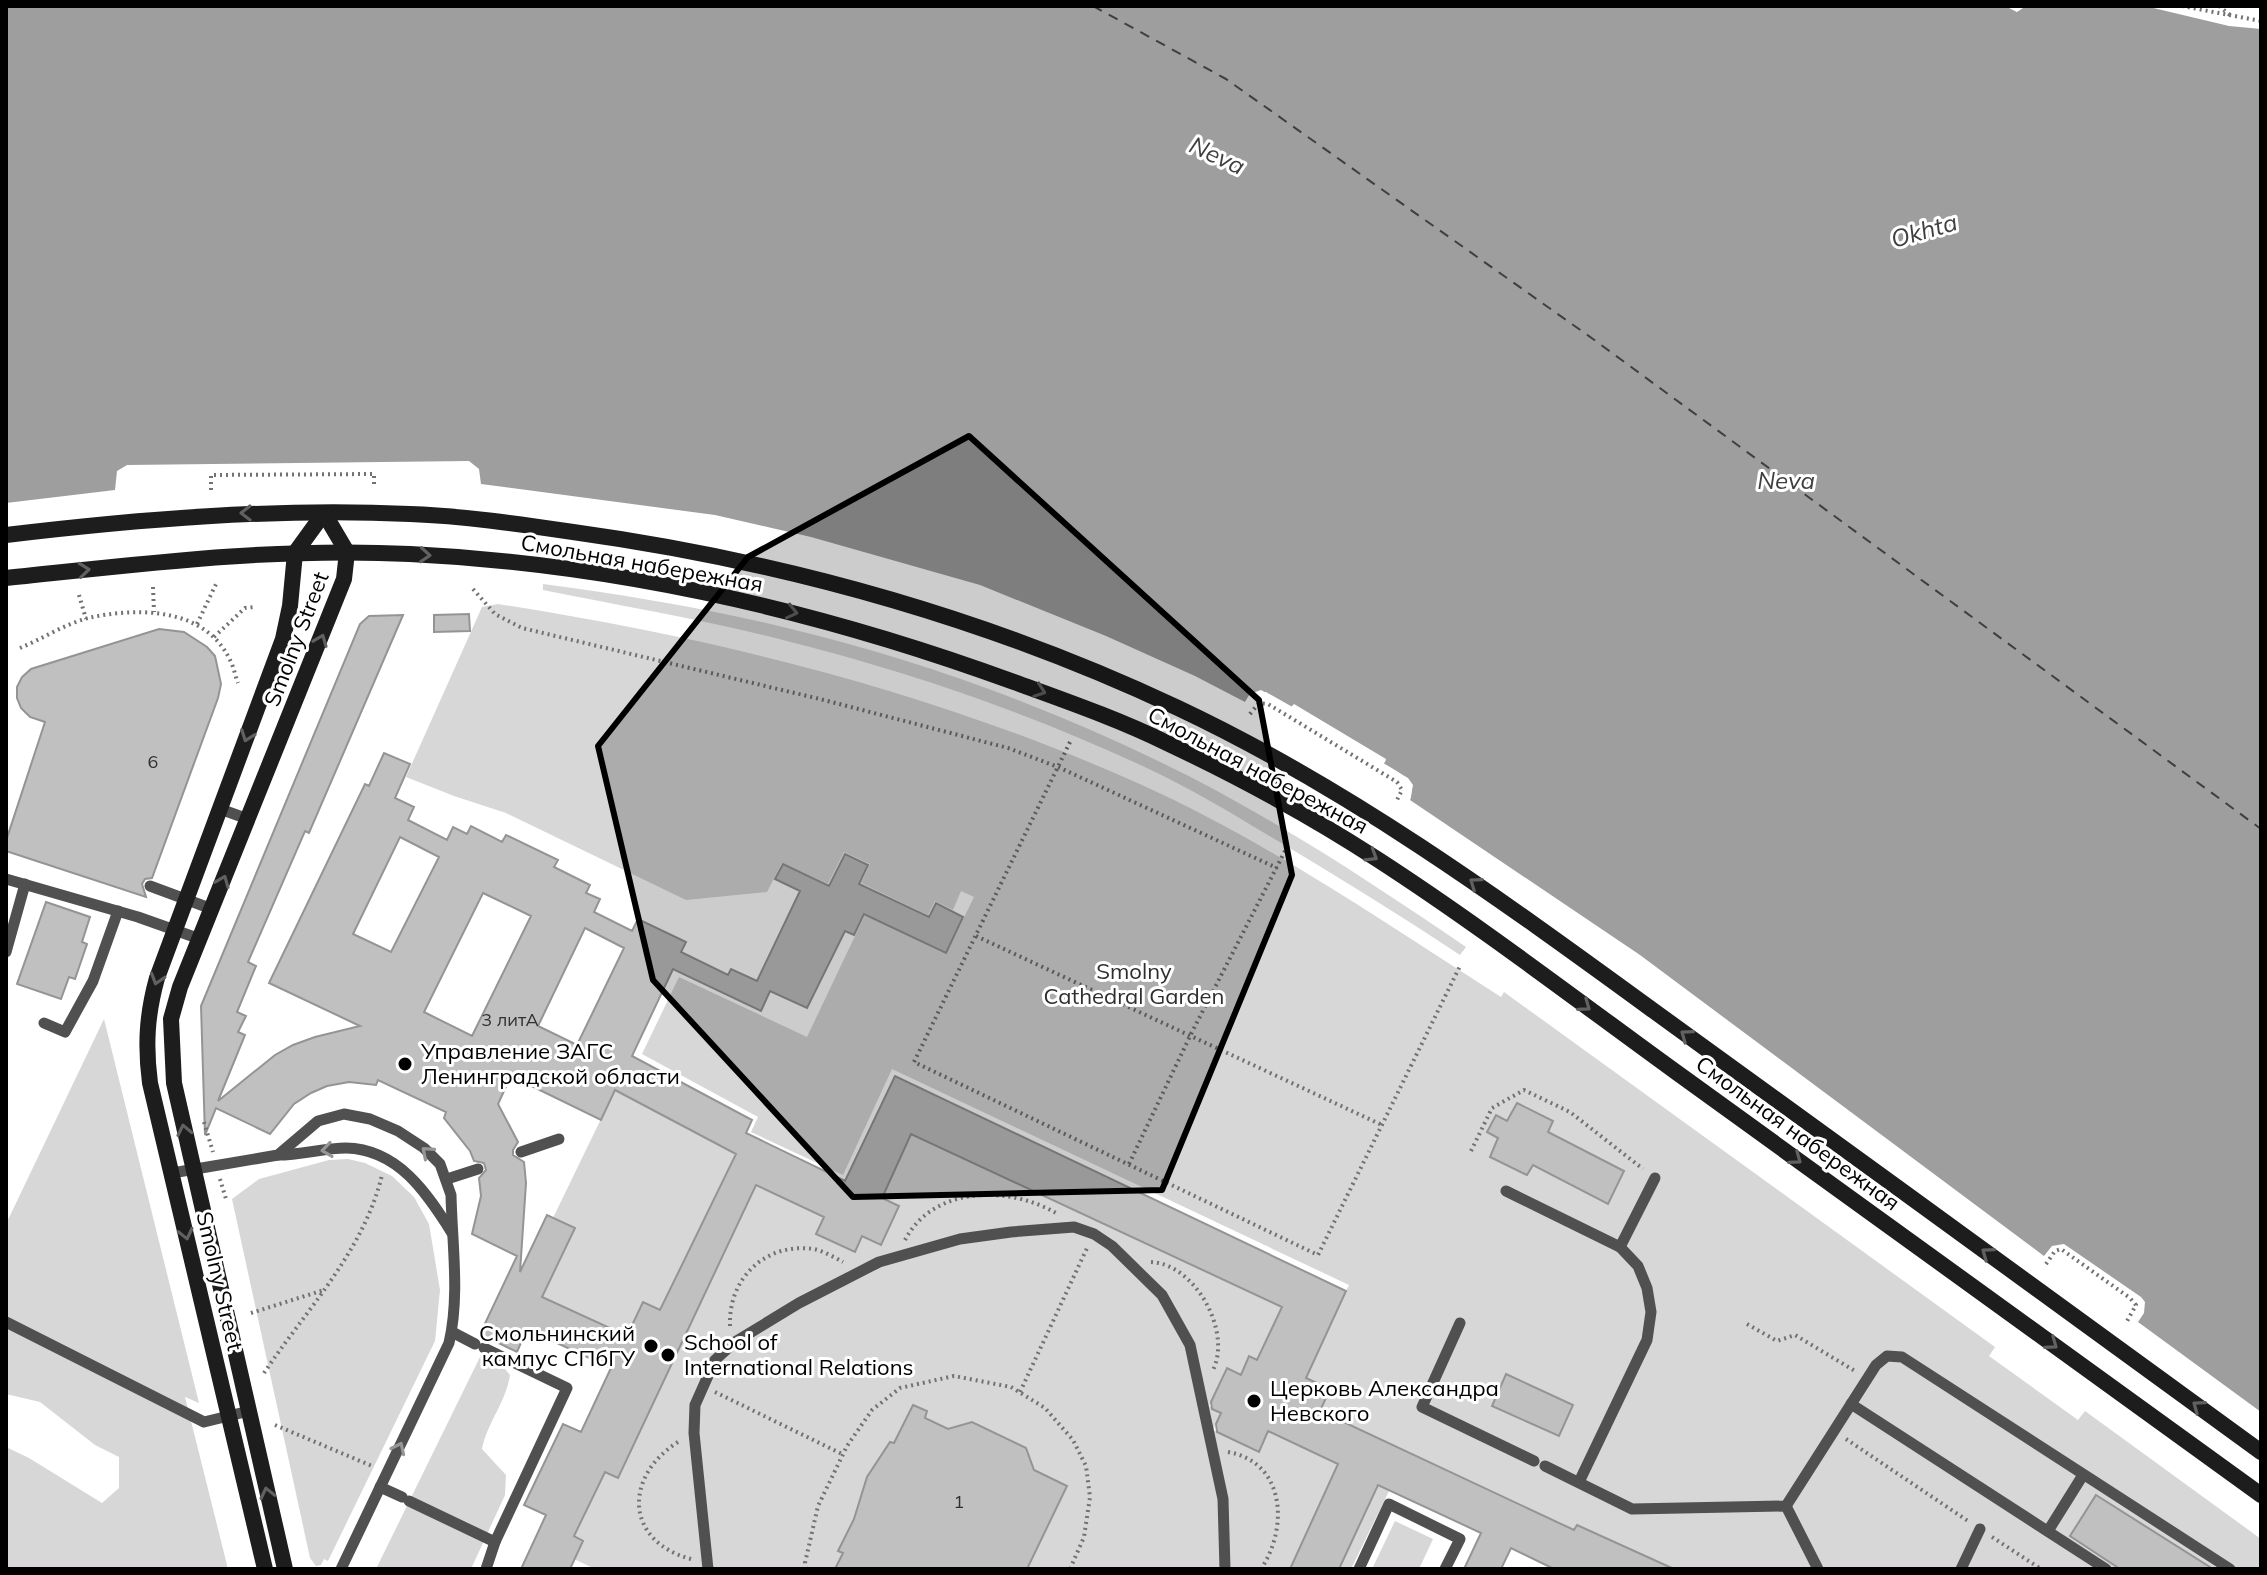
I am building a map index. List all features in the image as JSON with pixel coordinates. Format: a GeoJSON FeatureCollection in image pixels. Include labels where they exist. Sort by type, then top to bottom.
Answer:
{"type":"FeatureCollection","features":[{"type":"Feature","properties":{"kind":"main road","name":"Smolny Street"},"geometry":{"type":"LineString","coordinates":[[265,1569],[150,1083],[145,1049],[147,1014],[157,978],[283,639],[295,553],[324,513],[347,552],[344,579],[180,987],[171,1019],[174,1083],[285,1569]]}},
{"type":"Feature","properties":{"kind":"main road","name":"Смольная набережная"},"geometry":{"type":"LineString","coordinates":[[6,535],[224,514],[414,514],[510,523],[658,544],[801,574],[878,594],[1090,670],[1179,708],[1393,826],[1554,938],[2261,1452]]}},
{"type":"Feature","properties":{"kind":"main road","name":"Смольная набережная"},"geometry":{"type":"LineString","coordinates":[[6,578],[226,555],[295,553],[415,554],[529,565],[652,582],[792,611],[955,660],[1076,704],[1164,741],[1377,859],[2261,1495]]}},
{"type":"Feature","properties":{"kind":"lane"},"geometry":{"type":"LineString","coordinates":[[220,809],[248,819]]}},
{"type":"Feature","properties":{"kind":"lane"},"geometry":{"type":"LineString","coordinates":[[6,879],[118,911],[200,939]]}},
{"type":"Feature","properties":{"kind":"lane"},"geometry":{"type":"LineString","coordinates":[[6,952],[25,884]]}},
{"type":"Feature","properties":{"kind":"lane"},"geometry":{"type":"LineString","coordinates":[[150,886],[212,909]]}},
{"type":"Feature","properties":{"kind":"lane"},"geometry":{"type":"LineString","coordinates":[[44,1023],[65,1032],[93,981],[118,911]]}},
{"type":"Feature","properties":{"kind":"lane"},"geometry":{"type":"LineString","coordinates":[[278,1155],[318,1121],[344,1114],[370,1119],[398,1131],[424,1148],[440,1164],[451,1195],[454,1324],[449,1343],[341,1569]]}},
{"type":"Feature","properties":{"kind":"lane"},"geometry":{"type":"LineString","coordinates":[[521,1152],[559,1139]]}},
{"type":"Feature","properties":{"kind":"lane"},"geometry":{"type":"LineString","coordinates":[[172,1173],[278,1155],[349,1148],[386,1160],[406,1171],[422,1187],[452,1233]]}},
{"type":"Feature","properties":{"kind":"lane"},"geometry":{"type":"LineString","coordinates":[[447,1179],[478,1169]]}},
{"type":"Feature","properties":{"kind":"lane"},"geometry":{"type":"LineString","coordinates":[[1620,1247],[1655,1178]]}},
{"type":"Feature","properties":{"kind":"lane"},"geometry":{"type":"LineString","coordinates":[[1506,1191],[1620,1247],[1638,1266],[1647,1288],[1651,1312],[1647,1340],[1579,1482]]}},
{"type":"Feature","properties":{"kind":"lane"},"geometry":{"type":"LineString","coordinates":[[708,1566],[694,1433],[695,1405],[715,1360],[735,1342],[859,1270],[896,1256],[960,1239],[1074,1227],[1094,1234],[1112,1246],[1162,1295],[1190,1345],[1223,1499],[1225,1569]]}},
{"type":"Feature","properties":{"kind":"lane"},"geometry":{"type":"LineString","coordinates":[[6,1322],[204,1422],[249,1411]]}},
{"type":"Feature","properties":{"kind":"lane"},"geometry":{"type":"LineString","coordinates":[[1460,1323],[1422,1407],[1632,1509],[1786,1506]]}},
{"type":"Feature","properties":{"kind":"lane"},"geometry":{"type":"LineString","coordinates":[[452,1332],[567,1388],[495,1542],[486,1569]]}},
{"type":"Feature","properties":{"kind":"lane"},"geometry":{"type":"LineString","coordinates":[[1786,1506],[1876,1365],[1887,1356],[1902,1357],[2230,1569]]}},
{"type":"Feature","properties":{"kind":"lane"},"geometry":{"type":"LineString","coordinates":[[1851,1404],[2106,1569]]}},
{"type":"Feature","properties":{"kind":"lane"},"geometry":{"type":"LineString","coordinates":[[2048,1531],[2083,1475]]}},
{"type":"Feature","properties":{"kind":"lane"},"geometry":{"type":"LineString","coordinates":[[380,1487],[495,1542]]}},
{"type":"Feature","properties":{"kind":"lane"},"geometry":{"type":"LineString","coordinates":[[1359,1569],[1389,1504],[1460,1539],[1445,1569]]}},
{"type":"Feature","properties":{"kind":"lane"},"geometry":{"type":"LineString","coordinates":[[1786,1506],[1818,1569]]}},
{"type":"Feature","properties":{"kind":"lane"},"geometry":{"type":"LineString","coordinates":[[1961,1569],[1980,1529]]}},
{"type":"Feature","properties":{"kind":"path"},"geometry":{"type":"LineString","coordinates":[[2182,6],[2261,21]]}},
{"type":"Feature","properties":{"kind":"path"},"geometry":{"type":"LineString","coordinates":[[2219,6],[2231,16]]}},
{"type":"Feature","properties":{"kind":"path"},"geometry":{"type":"LineString","coordinates":[[211,490],[211,475],[374,474],[374,488]]}},
{"type":"Feature","properties":{"kind":"path"},"geometry":{"type":"LineString","coordinates":[[197,624],[217,582]]}},
{"type":"Feature","properties":{"kind":"path"},"geometry":{"type":"LineString","coordinates":[[153,587],[154,612]]}},
{"type":"Feature","properties":{"kind":"path"},"geometry":{"type":"LineString","coordinates":[[473,589],[495,614],[522,628],[824,700],[1008,748],[1058,767],[1277,868]]}},
{"type":"Feature","properties":{"kind":"path"},"geometry":{"type":"LineString","coordinates":[[79,595],[86,619]]}},
{"type":"Feature","properties":{"kind":"path"},"geometry":{"type":"LineString","coordinates":[[214,637],[245,608],[254,607]]}},
{"type":"Feature","properties":{"kind":"path"},"geometry":{"type":"LineString","coordinates":[[20,648],[86,619],[154,612],[197,624],[214,637],[230,659],[238,683]]}},
{"type":"Feature","properties":{"kind":"path"},"geometry":{"type":"LineString","coordinates":[[1250,714],[1263,702],[1397,782],[1402,790],[1396,802]]}},
{"type":"Feature","properties":{"kind":"path"},"geometry":{"type":"LineString","coordinates":[[1070,742],[914,1062],[1318,1255],[1461,964]]}},
{"type":"Feature","properties":{"kind":"path"},"geometry":{"type":"LineString","coordinates":[[1128,1164],[1285,851]]}},
{"type":"Feature","properties":{"kind":"path"},"geometry":{"type":"LineString","coordinates":[[976,936],[1382,1125]]}},
{"type":"Feature","properties":{"kind":"path"},"geometry":{"type":"LineString","coordinates":[[1471,1151],[1492,1108],[1524,1090],[1570,1112],[1655,1178]]}},
{"type":"Feature","properties":{"kind":"path"},"geometry":{"type":"LineString","coordinates":[[264,1373],[326,1289],[375,1204],[383,1169]]}},
{"type":"Feature","properties":{"kind":"path"},"geometry":{"type":"LineString","coordinates":[[896,1256],[909,1232],[930,1212],[967,1195],[1008,1194],[1041,1204],[1074,1227]]}},
{"type":"Feature","properties":{"kind":"path"},"geometry":{"type":"LineString","coordinates":[[1020,1392],[1094,1234]]}},
{"type":"Feature","properties":{"kind":"path"},"geometry":{"type":"LineString","coordinates":[[735,1342],[730,1325],[730,1305],[739,1283],[756,1263],[787,1249],[816,1250],[859,1270]]}},
{"type":"Feature","properties":{"kind":"path"},"geometry":{"type":"LineString","coordinates":[[2046,1264],[2055,1251],[2061,1249],[2130,1298],[2136,1309],[2126,1323]]}},
{"type":"Feature","properties":{"kind":"path"},"geometry":{"type":"LineString","coordinates":[[251,1313],[326,1289]]}},
{"type":"Feature","properties":{"kind":"path"},"geometry":{"type":"LineString","coordinates":[[1747,1324],[1777,1341],[1795,1335],[1868,1378]]}},
{"type":"Feature","properties":{"kind":"path"},"geometry":{"type":"LineString","coordinates":[[804,1569],[818,1506],[842,1454],[872,1410],[900,1388],[954,1376],[1011,1387],[1045,1408],[1073,1440],[1086,1466],[1090,1497],[1084,1537],[1071,1569]]}},
{"type":"Feature","properties":{"kind":"path"},"geometry":{"type":"LineString","coordinates":[[703,1386],[842,1454]]}},
{"type":"Feature","properties":{"kind":"path"},"geometry":{"type":"LineString","coordinates":[[275,1425],[376,1468]]}},
{"type":"Feature","properties":{"kind":"path"},"geometry":{"type":"LineString","coordinates":[[1834,1431],[2041,1569]]}},
{"type":"Feature","properties":{"kind":"path"},"geometry":{"type":"LineString","coordinates":[[694,1433],[665,1451],[653,1467],[639,1498],[638,1512],[649,1535],[684,1557],[708,1566]]}},
{"type":"Feature","properties":{"kind":"path"},"geometry":{"type":"LineString","coordinates":[[1213,1449],[1238,1453],[1261,1466],[1277,1491],[1276,1532],[1261,1569]]}},
{"type":"Feature","properties":{"kind":"highlighted area"},"geometry":{"type":"Polygon","coordinates":[[[969,436],[1259,700],[1292,875],[1162,1190],[853,1197],[653,980],[598,746],[748,557],[969,436]]]}},
{"type":"Feature","properties":{"kind":"green space"},"geometry":{"type":"Polygon","coordinates":[[[543,584],[726,614],[787,628],[881,653],[1021,701],[1112,739],[1197,780],[1276,824],[1466,947],[1460,955],[1340,878],[1208,800],[1149,769],[1060,730],[921,679],[826,651],[720,625],[543,590],[543,584]]]}},
{"type":"Feature","properties":{"kind":"green space","name":"Smolny Cathedral Garden"},"geometry":{"type":"Polygon","coordinates":[[[498,604],[745,652],[906,696],[1064,752],[1142,785],[1235,832],[1325,884],[1501,997],[1504,992],[1995,1347],[1989,1356],[2078,1420],[2085,1411],[2261,1539],[2261,1569],[1674,1569],[1577,1525],[1574,1530],[1320,1411],[1306,1378],[1349,1285],[892,1069],[843,1175],[751,1132],[758,1117],[642,1054],[679,977],[807,1037],[865,915],[946,954],[974,897],[961,891],[953,910],[935,901],[928,915],[861,883],[870,864],[844,852],[828,884],[782,863],[767,892],[686,900],[506,813],[406,777],[482,607],[498,604]]]}},
{"type":"Feature","properties":{"kind":"green space"},"geometry":{"type":"Polygon","coordinates":[[[104,1019],[199,1403],[185,1397],[228,1569],[6,1569],[6,1447],[102,1503],[119,1488],[119,1457],[95,1445],[40,1402],[6,1394],[6,1224],[104,1019]]]}},
{"type":"Feature","properties":{"kind":"green space"},"geometry":{"type":"Polygon","coordinates":[[[615,1090],[736,1154],[660,1310],[643,1302],[627,1336],[542,1297],[575,1229],[553,1218],[615,1090]]]}},
{"type":"Feature","properties":{"kind":"green space"},"geometry":{"type":"Polygon","coordinates":[[[911,1134],[1282,1307],[1257,1360],[1249,1357],[1241,1375],[1226,1368],[1209,1406],[1221,1413],[1213,1430],[1258,1451],[1268,1431],[1338,1464],[1290,1569],[1027,1569],[1028,1468],[1031,1462],[1026,1448],[972,1422],[956,1427],[953,1432],[925,1417],[927,1411],[894,1443],[890,1442],[867,1477],[854,1519],[838,1551],[843,1553],[837,1566],[841,1569],[595,1569],[574,1559],[583,1541],[574,1536],[605,1472],[618,1477],[756,1185],[824,1217],[817,1233],[862,1236],[881,1245],[899,1206],[882,1198],[911,1134]]]}},
{"type":"Feature","properties":{"kind":"green space"},"geometry":{"type":"Polygon","coordinates":[[[348,1159],[392,1176],[414,1197],[429,1224],[440,1290],[435,1341],[328,1561],[324,1559],[321,1565],[316,1566],[310,1558],[232,1199],[259,1179],[329,1160],[348,1159]]]}},
{"type":"Feature","properties":{"kind":"green space"},"geometry":{"type":"Polygon","coordinates":[[[481,1355],[510,1375],[482,1449],[506,1475],[505,1495],[471,1569],[376,1569],[481,1355]]]}},
{"type":"Feature","properties":{"kind":"green space"},"geometry":{"type":"Polygon","coordinates":[[[1378,1485],[1389,1491],[1351,1569],[1339,1569],[1378,1485]]]}},
{"type":"Feature","properties":{"kind":"green space"},"geometry":{"type":"Polygon","coordinates":[[[1395,1521],[1433,1539],[1419,1569],[1372,1569],[1395,1521]]]}},
{"type":"Feature","properties":{"kind":"water","name":"Neva"},"geometry":{"type":"Polygon","coordinates":[[[6,6],[2005,6],[2017,12],[2026,6],[2145,6],[2229,26],[2261,29],[2261,1412],[2138,1322],[2144,1313],[2145,1302],[2141,1297],[2064,1244],[2052,1246],[2044,1256],[1640,955],[1410,800],[1411,787],[1408,782],[1383,763],[1386,760],[1266,692],[1250,694],[1245,702],[1106,636],[980,585],[811,537],[715,515],[481,484],[479,469],[469,461],[127,465],[117,471],[115,490],[6,503],[6,6]]]}},
{"type":"Feature","properties":{"kind":"pier"},"geometry":{"type":"Polygon","coordinates":[[[1261,690],[1291,707],[1294,704],[1386,759],[1384,764],[1408,778],[1413,785],[1410,800],[1407,798],[1409,786],[1381,766],[1380,761],[1295,710],[1290,711],[1261,695],[1253,697],[1248,704],[1245,702],[1250,694],[1261,690]]]}},
{"type":"Feature","properties":{"kind":"building"},"geometry":{"type":"Polygon","coordinates":[[[469,614],[470,631],[434,632],[434,615],[469,614]]]}},
{"type":"Feature","properties":{"kind":"building"},"geometry":{"type":"Polygon","coordinates":[[[403,615],[309,833],[305,831],[248,962],[256,966],[237,1012],[246,1016],[238,1032],[245,1035],[218,1101],[275,1055],[293,1045],[360,1026],[269,983],[365,784],[369,786],[384,753],[410,764],[395,798],[414,807],[408,820],[447,840],[453,827],[467,834],[471,826],[502,842],[506,835],[558,860],[554,867],[590,885],[586,893],[600,899],[594,912],[632,931],[638,919],[686,942],[681,952],[728,975],[731,969],[757,981],[800,891],[775,879],[783,864],[829,886],[845,854],[868,865],[859,884],[929,917],[936,903],[963,917],[946,953],[864,914],[854,935],[845,931],[807,1008],[770,991],[761,1011],[673,969],[632,1056],[752,1120],[746,1133],[845,1181],[895,1076],[1346,1291],[1306,1378],[1330,1389],[1320,1411],[1574,1530],[1577,1525],[1674,1569],[1554,1569],[1511,1548],[1501,1569],[1464,1569],[1481,1533],[1378,1485],[1339,1569],[1290,1569],[1338,1464],[1268,1431],[1259,1452],[1217,1432],[1216,1424],[1221,1413],[1212,1409],[1211,1402],[1227,1368],[1241,1375],[1249,1356],[1257,1360],[1282,1307],[911,1134],[882,1198],[899,1206],[881,1245],[862,1236],[855,1252],[816,1234],[824,1217],[756,1185],[618,1478],[605,1472],[574,1536],[583,1541],[570,1569],[521,1569],[546,1515],[524,1505],[563,1424],[581,1432],[611,1368],[527,1329],[517,1352],[480,1334],[517,1256],[472,1234],[481,1196],[479,1178],[486,1170],[484,1163],[474,1161],[470,1151],[444,1118],[446,1112],[378,1080],[376,1085],[349,1082],[311,1093],[294,1104],[270,1134],[216,1108],[205,1135],[201,1006],[360,624],[369,616],[403,615]],[[400,837],[353,934],[391,952],[439,857],[400,837]],[[483,893],[424,1012],[472,1036],[531,916],[483,893]],[[585,928],[538,1026],[577,1045],[624,948],[585,928]],[[511,1076],[498,1104],[518,1142],[513,1155],[524,1162],[526,1183],[520,1272],[547,1215],[575,1228],[542,1297],[627,1336],[643,1302],[660,1310],[736,1154],[615,1090],[601,1120],[511,1076]]]}},
{"type":"Feature","properties":{"kind":"building"},"geometry":{"type":"Polygon","coordinates":[[[159,629],[184,632],[207,647],[215,656],[221,684],[152,878],[145,879],[142,884],[146,897],[6,851],[6,841],[45,722],[30,717],[21,708],[17,687],[22,677],[31,669],[159,629]]]}},
{"type":"Feature","properties":{"kind":"building"},"geometry":{"type":"Polygon","coordinates":[[[46,902],[90,917],[82,942],[87,944],[75,979],[69,977],[61,999],[17,984],[46,902]]]}},
{"type":"Feature","properties":{"kind":"building"},"geometry":{"type":"Polygon","coordinates":[[[1517,1103],[1553,1121],[1548,1132],[1624,1171],[1608,1204],[1533,1165],[1527,1175],[1490,1157],[1498,1138],[1487,1132],[1496,1115],[1507,1121],[1517,1103]]]}},
{"type":"Feature","properties":{"kind":"building"},"geometry":{"type":"Polygon","coordinates":[[[1506,1374],[1573,1405],[1559,1436],[1492,1406],[1506,1374]]]}},
{"type":"Feature","properties":{"kind":"building"},"geometry":{"type":"Polygon","coordinates":[[[913,1405],[927,1411],[925,1418],[948,1429],[972,1422],[1026,1448],[1034,1470],[1067,1486],[1027,1569],[835,1569],[843,1553],[838,1551],[854,1519],[867,1477],[890,1442],[894,1443],[913,1405]]]}},
{"type":"Feature","properties":{"kind":"building"},"geometry":{"type":"Polygon","coordinates":[[[2096,1495],[2213,1569],[2120,1569],[2070,1536],[2096,1495]]]}},
{"type":"Feature","properties":{"kind":"ferry route"},"geometry":{"type":"LineString","coordinates":[[1093,6],[1226,79],[1593,339],[2261,829]]}},
{"type":"Feature","properties":{"kind":"place","name":"Управление ЗАГС Ленинградской области"},"geometry":{"type":"Point","coordinates":[405,1064]}},
{"type":"Feature","properties":{"kind":"place","name":"Смольнинский кампус СПбГУ"},"geometry":{"type":"Point","coordinates":[651,1346]}},
{"type":"Feature","properties":{"kind":"place","name":"School of International Relations"},"geometry":{"type":"Point","coordinates":[668,1355]}},
{"type":"Feature","properties":{"kind":"place","name":"Церковь Александра Невского"},"geometry":{"type":"Point","coordinates":[1254,1401]}},
{"type":"Feature","properties":{"kind":"water label","name":"Okhta"},"geometry":{"type":"Point","coordinates":[1924,231]}}]}
